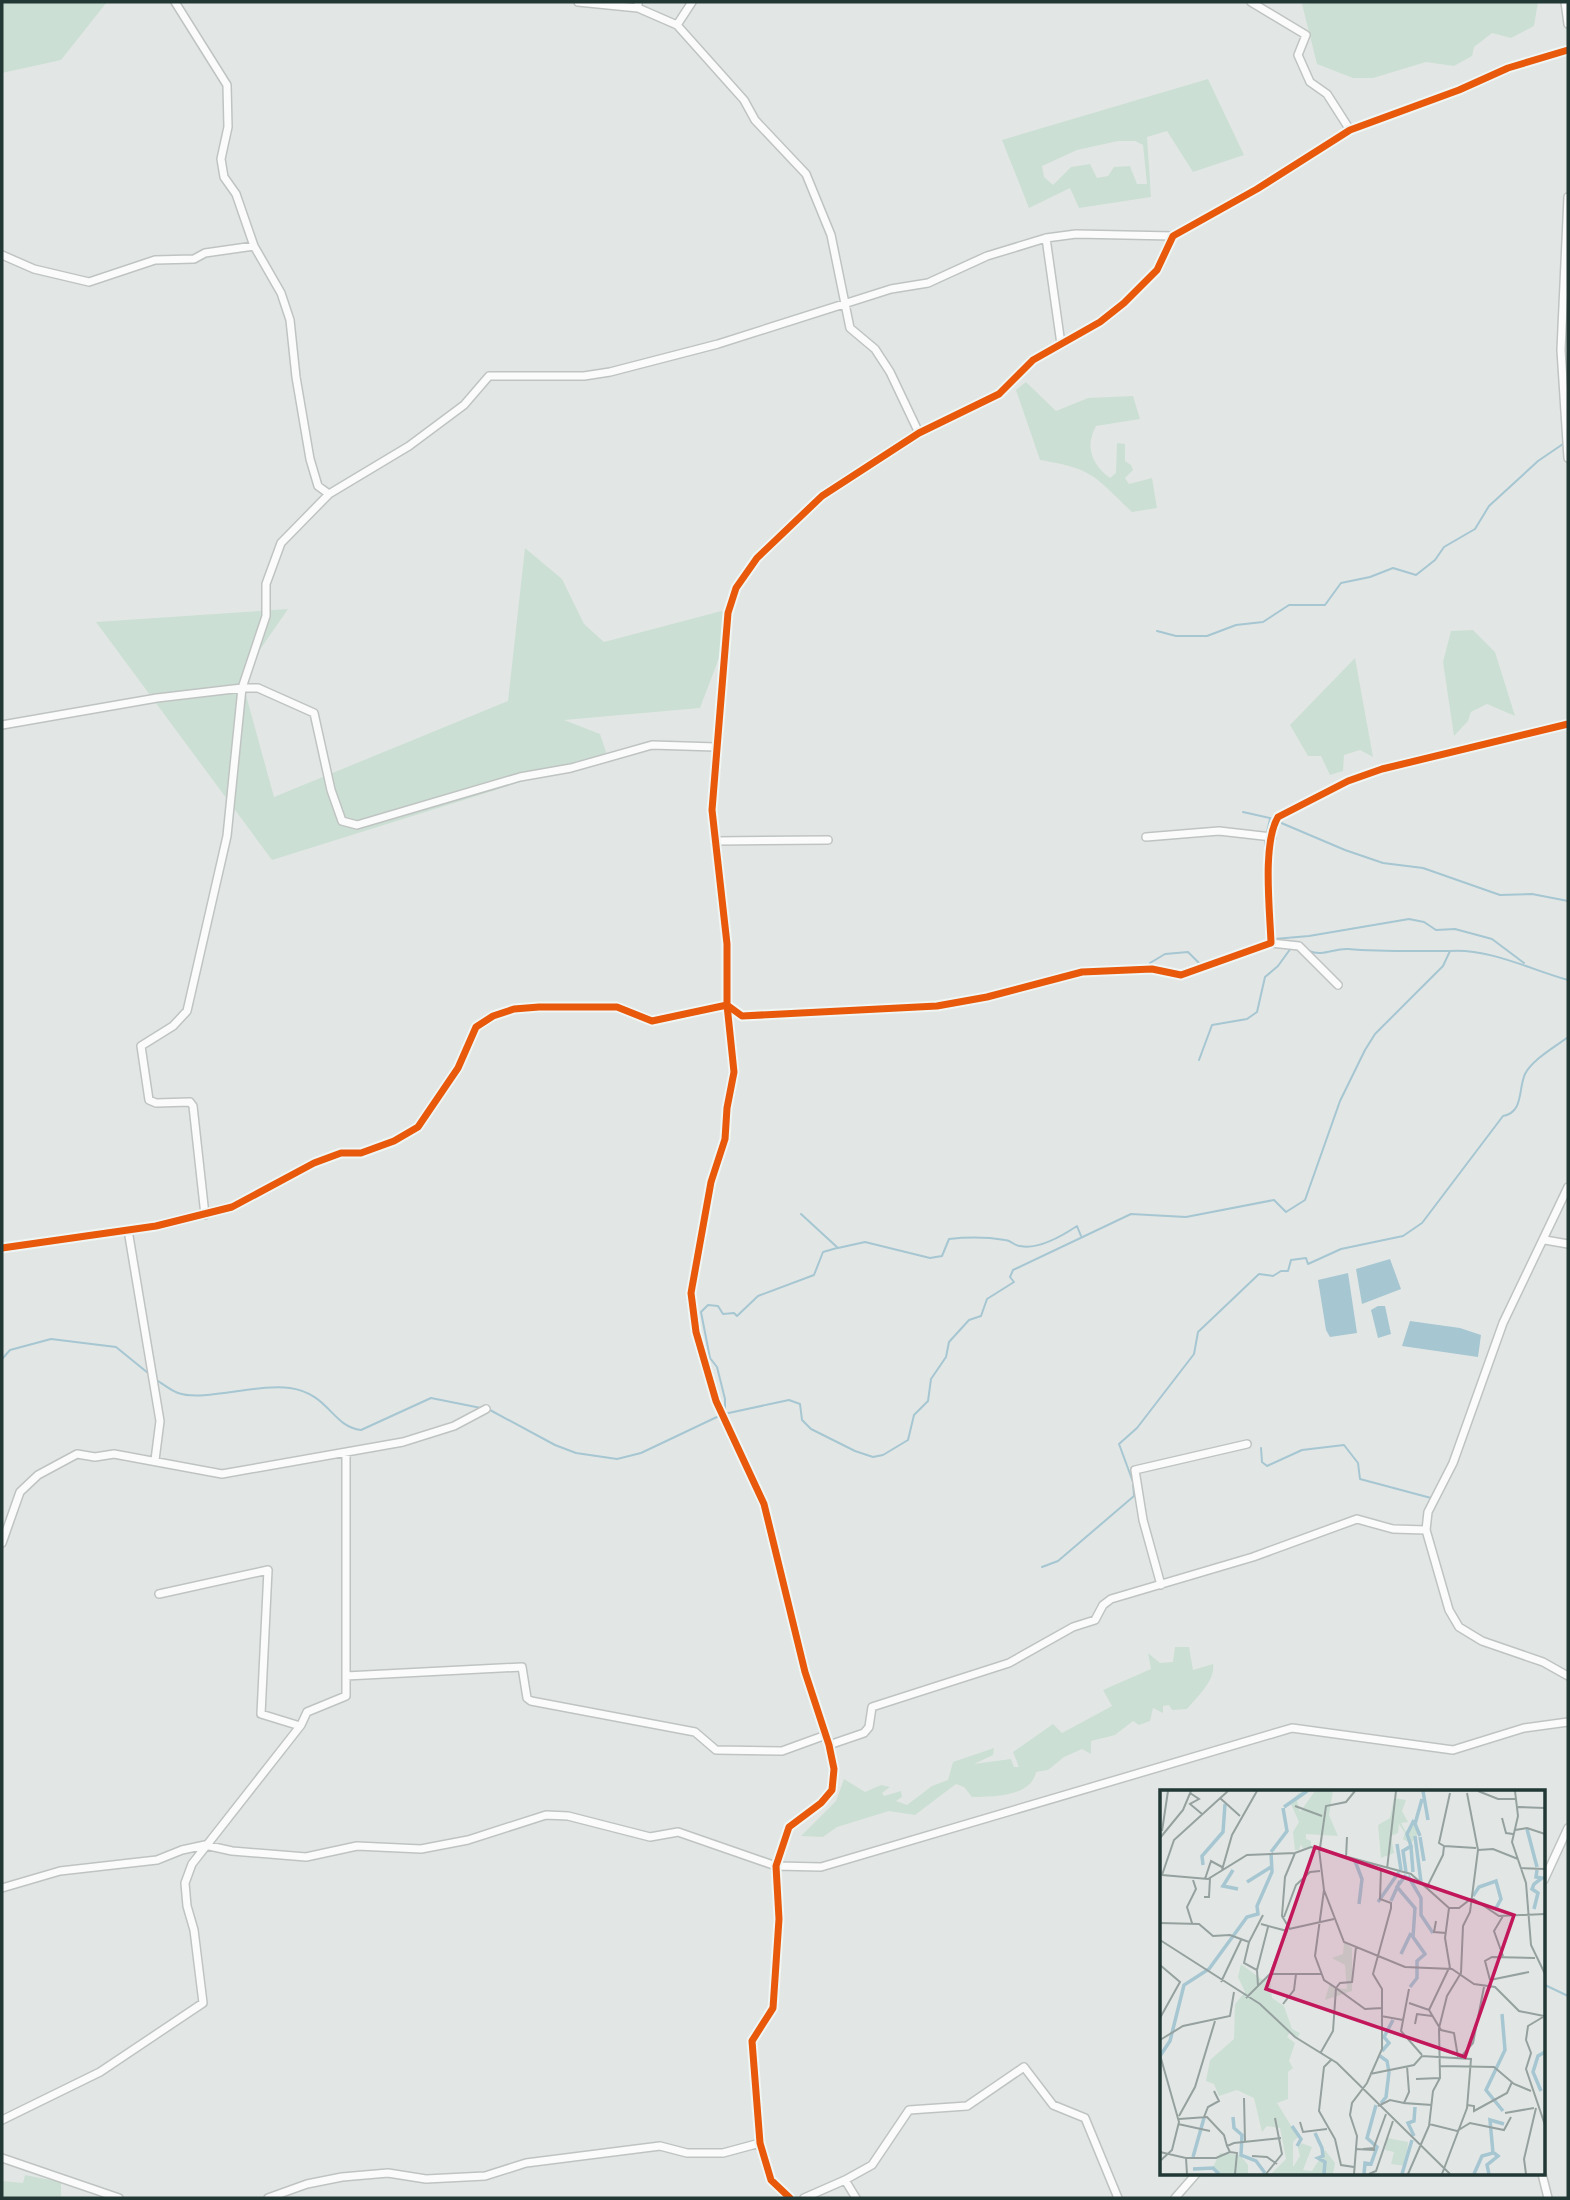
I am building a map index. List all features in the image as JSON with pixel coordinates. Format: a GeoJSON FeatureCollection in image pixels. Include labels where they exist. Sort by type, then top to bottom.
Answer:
{"type":"FeatureCollection","features":[{"type":"Feature","properties":{"kind":"street"},"geometry":{"type":"LineString","coordinates":[[175,2],[227,85],[228,127],[221,159],[224,177],[236,194],[254,246],[281,293],[290,320],[296,377],[310,459],[318,486],[329,494]]}},
{"type":"Feature","properties":{"kind":"street"},"geometry":{"type":"LineString","coordinates":[[578,2],[638,5],[677,25],[744,100],[755,120],[806,174],[831,235],[850,328],[875,349],[890,372],[919,433]]}},
{"type":"Feature","properties":{"kind":"street"},"geometry":{"type":"LineString","coordinates":[[677,25],[692,2]]}},
{"type":"Feature","properties":{"kind":"street"},"geometry":{"type":"LineString","coordinates":[[1251,2],[1306,35],[1298,55],[1305,72],[1310,82],[1327,94],[1350,130]]}},
{"type":"Feature","properties":{"kind":"street"},"geometry":{"type":"LineString","coordinates":[[1565,2],[1568,24]]}},
{"type":"Feature","properties":{"kind":"street"},"geometry":{"type":"LineString","coordinates":[[205,1214],[193,1106],[190,1102],[156,1103],[149,1100],[141,1046],[173,1026],[187,1012],[227,835],[242,688],[266,616],[266,584],[281,543],[329,494],[409,446],[464,405],[489,376],[584,376],[610,372],[891,289],[928,283],[987,256],[1046,238],[1076,234],[1173,236],[1257,189],[1350,130],[1459,90],[1508,68],[1568,50]]}},
{"type":"Feature","properties":{"kind":"street"},"geometry":{"type":"LineString","coordinates":[[1568,197],[1565,350],[1568,458]]}},
{"type":"Feature","properties":{"kind":"street"},"geometry":{"type":"LineString","coordinates":[[790,2198],[771,2180],[760,2143],[752,2041],[773,2008],[779,1919],[776,1866],[789,1827],[821,1803],[832,1790],[834,1769],[826,1735],[804,1672],[764,1504],[716,1401],[696,1332],[691,1293],[711,1182],[725,1139],[727,1108],[734,1072],[727,1005],[727,944],[712,810],[728,613],[736,588],[757,558],[822,496],[919,433],[999,394],[1033,360],[1100,322],[1142,286],[1162,261],[1173,236]]}},
{"type":"Feature","properties":{"kind":"street"},"geometry":{"type":"LineString","coordinates":[[1046,238],[1061,344]]}},
{"type":"Feature","properties":{"kind":"street"},"geometry":{"type":"LineString","coordinates":[[2,255],[34,269],[89,282],[155,260],[194,259],[205,253],[254,246]]}},
{"type":"Feature","properties":{"kind":"street"},"geometry":{"type":"LineString","coordinates":[[2,724],[157,698],[258,688],[314,713],[331,790],[342,821],[356,825],[520,777],[571,768],[652,745],[716,747]]}},
{"type":"Feature","properties":{"kind":"street"},"geometry":{"type":"LineString","coordinates":[[1271,935],[1272,837],[1276,820],[1348,780],[1382,769],[1568,724]]}},
{"type":"Feature","properties":{"kind":"street"},"geometry":{"type":"LineString","coordinates":[[1146,837],[1219,831],[1272,837]]}},
{"type":"Feature","properties":{"kind":"street"},"geometry":{"type":"LineString","coordinates":[[716,841],[828,841]]}},
{"type":"Feature","properties":{"kind":"street"},"geometry":{"type":"LineString","coordinates":[[2,1248],[128,1230],[232,1207],[314,1163],[341,1153],[361,1153],[379,1147],[418,1127],[458,1068],[475,1027],[493,1016],[514,1009],[617,1007],[652,1021],[727,1005],[742,1016],[937,1006],[987,997],[1072,973],[1152,969],[1181,975],[1271,935],[1299,946],[1338,985]]}},
{"type":"Feature","properties":{"kind":"street"},"geometry":{"type":"LineString","coordinates":[[1568,1187],[1503,1324],[1453,1463],[1429,1513],[1426,1530],[1449,1610],[1459,1628],[1482,1641],[1557,1668],[1568,1676]]}},
{"type":"Feature","properties":{"kind":"street"},"geometry":{"type":"LineString","coordinates":[[128,1230],[160,1421],[155,1460]]}},
{"type":"Feature","properties":{"kind":"street"},"geometry":{"type":"LineString","coordinates":[[1545,1240],[1568,1244]]}},
{"type":"Feature","properties":{"kind":"street"},"geometry":{"type":"LineString","coordinates":[[2,1543],[20,1492],[37,1475],[77,1454],[95,1457],[114,1454],[222,1474],[346,1454],[426,1437],[486,1409]]}},
{"type":"Feature","properties":{"kind":"street"},"geometry":{"type":"LineString","coordinates":[[1161,1585],[1143,1520],[1135,1470],[1247,1444]]}},
{"type":"Feature","properties":{"kind":"street"},"geometry":{"type":"LineString","coordinates":[[2,2120],[100,2072],[203,2003],[185,1883],[192,1864],[300,1726],[307,1712],[346,1696],[346,1454]]}},
{"type":"Feature","properties":{"kind":"street"},"geometry":{"type":"LineString","coordinates":[[829,1745],[864,1733],[869,1727],[873,1707],[1009,1663],[1073,1627],[1095,1620],[1103,1605],[1111,1599],[1253,1557],[1357,1519],[1393,1529],[1426,1530]]}},
{"type":"Feature","properties":{"kind":"street"},"geometry":{"type":"LineString","coordinates":[[159,1594],[268,1570],[261,1714],[300,1726]]}},
{"type":"Feature","properties":{"kind":"street"},"geometry":{"type":"LineString","coordinates":[[346,1676],[522,1667],[527,1698],[531,1701],[695,1732],[716,1750],[782,1751],[826,1735]]}},
{"type":"Feature","properties":{"kind":"street"},"geometry":{"type":"LineString","coordinates":[[2,1888],[60,1871],[157,1860],[205,1844],[232,1852],[306,1857],[357,1846],[421,1849],[468,1840],[546,1815],[568,1816],[650,1837],[678,1832],[776,1866],[821,1867],[1292,1728],[1453,1750],[1524,1728],[1568,1722]]}},
{"type":"Feature","properties":{"kind":"street"},"geometry":{"type":"LineString","coordinates":[[1546,1876],[1568,1828]]}},
{"type":"Feature","properties":{"kind":"street"},"geometry":{"type":"LineString","coordinates":[[804,2198],[872,2165],[909,2110],[967,2106],[1024,2067],[1053,2105],[1085,2118],[1118,2198]]}},
{"type":"Feature","properties":{"kind":"street"},"geometry":{"type":"LineString","coordinates":[[268,2198],[307,2184],[342,2176],[388,2174],[426,2179],[485,2176],[526,2164],[660,2146],[688,2153],[723,2153],[760,2143]]}},
{"type":"Feature","properties":{"kind":"street"},"geometry":{"type":"LineString","coordinates":[[2,2158],[119,2198]]}},
{"type":"Feature","properties":{"kind":"street"},"geometry":{"type":"LineString","coordinates":[[1175,2198],[1194,2176]]}},
{"type":"Feature","properties":{"kind":"street"},"geometry":{"type":"LineString","coordinates":[[1542,2176],[1548,2198]]}},
{"type":"Feature","properties":{"kind":"street"},"geometry":{"type":"LineString","coordinates":[[845,2180],[856,2198]]}},
{"type":"Feature","properties":{"kind":"green space"},"geometry":{"type":"Polygon","coordinates":[[[2,2],[107,2],[61,60],[2,73],[2,2]]]}},
{"type":"Feature","properties":{"kind":"green space"},"geometry":{"type":"Polygon","coordinates":[[[1538,2],[1534,26],[1511,38],[1492,33],[1474,47],[1472,56],[1454,66],[1426,62],[1373,78],[1353,78],[1317,64],[1302,4],[1538,2]]]}},
{"type":"Feature","properties":{"kind":"green space"},"geometry":{"type":"Polygon","coordinates":[[[1208,79],[1244,155],[1193,172],[1167,131],[1147,137],[1151,197],[1079,208],[1070,188],[1029,208],[1002,140],[1208,79]],[[1118,141],[1077,150],[1042,166],[1044,177],[1053,185],[1071,167],[1090,164],[1097,178],[1108,176],[1114,167],[1130,166],[1137,184],[1147,184],[1143,145],[1135,141],[1118,141]]]}},
{"type":"Feature","properties":{"kind":"green space"},"geometry":{"type":"Polygon","coordinates":[[[1026,382],[1056,411],[1088,398],[1133,396],[1140,419],[1096,426],[1091,441],[1092,454],[1098,467],[1110,478],[1116,473],[1117,443],[1125,444],[1125,461],[1133,470],[1125,478],[1129,484],[1152,478],[1157,508],[1132,512],[1092,476],[1072,467],[1040,460],[1016,390],[1026,382]]]}},
{"type":"Feature","properties":{"kind":"green space"},"geometry":{"type":"Polygon","coordinates":[[[525,548],[562,579],[584,624],[604,642],[729,609],[727,637],[700,708],[564,720],[600,734],[607,755],[272,860],[96,622],[288,609],[241,677],[274,797],[508,701],[525,548]]]}},
{"type":"Feature","properties":{"kind":"green space"},"geometry":{"type":"Polygon","coordinates":[[[1473,630],[1495,652],[1515,716],[1487,704],[1471,712],[1468,721],[1454,736],[1443,662],[1451,631],[1473,630]]]}},
{"type":"Feature","properties":{"kind":"green space"},"geometry":{"type":"Polygon","coordinates":[[[1355,658],[1373,757],[1360,750],[1344,755],[1343,771],[1330,775],[1321,756],[1308,756],[1290,725],[1355,658]]]}},
{"type":"Feature","properties":{"kind":"green space"},"geometry":{"type":"Polygon","coordinates":[[[1175,1647],[1189,1647],[1193,1670],[1213,1664],[1209,1682],[1187,1709],[1172,1710],[1169,1705],[1163,1706],[1163,1713],[1153,1708],[1150,1721],[1139,1725],[1133,1721],[1115,1735],[1091,1741],[1091,1754],[1082,1749],[1064,1757],[1048,1770],[1036,1772],[1027,1786],[1010,1794],[972,1797],[964,1787],[956,1784],[915,1815],[889,1811],[837,1827],[823,1837],[801,1836],[836,1801],[844,1779],[865,1792],[881,1785],[890,1787],[882,1793],[884,1796],[901,1791],[902,1797],[896,1801],[907,1805],[932,1786],[948,1780],[953,1762],[994,1748],[993,1755],[974,1764],[1011,1759],[1014,1767],[1019,1767],[1013,1752],[1053,1724],[1062,1733],[1112,1706],[1103,1690],[1151,1669],[1148,1653],[1160,1663],[1173,1662],[1175,1647]]]}},
{"type":"Feature","properties":{"kind":"green space"},"geometry":{"type":"Polygon","coordinates":[[[25,2175],[61,2182],[61,2198],[2,2198],[2,2181],[23,2183],[25,2175]]]}},
{"type":"Feature","properties":{"kind":"water"},"geometry":{"type":"Polygon","coordinates":[[[1390,1259],[1401,1289],[1362,1304],[1356,1269],[1390,1259]]]}},
{"type":"Feature","properties":{"kind":"water"},"geometry":{"type":"Polygon","coordinates":[[[1348,1273],[1357,1333],[1330,1337],[1326,1330],[1318,1280],[1348,1273]]]}},
{"type":"Feature","properties":{"kind":"water"},"geometry":{"type":"Polygon","coordinates":[[[1385,1306],[1391,1334],[1378,1338],[1371,1310],[1385,1306]]]}},
{"type":"Feature","properties":{"kind":"water"},"geometry":{"type":"Polygon","coordinates":[[[1410,1321],[1460,1328],[1481,1335],[1478,1357],[1402,1346],[1410,1321]]]}},
{"type":"Feature","properties":{"kind":"waterway"},"geometry":{"type":"LineString","coordinates":[[1157,631],[1176,636],[1207,636],[1236,625],[1263,622],[1289,605],[1325,605],[1341,583],[1370,577],[1393,568],[1416,575],[1435,560],[1444,547],[1475,529],[1489,506],[1538,461],[1563,444]]}},
{"type":"Feature","properties":{"kind":"waterway"},"geometry":{"type":"LineString","coordinates":[[1243,812],[1274,819]]}},
{"type":"Feature","properties":{"kind":"waterway"},"geometry":{"type":"LineString","coordinates":[[1267,832],[1270,819]]}},
{"type":"Feature","properties":{"kind":"waterway"},"geometry":{"type":"LineString","coordinates":[[1279,822],[1383,863],[1423,868],[1500,895],[1532,894],[1568,901]]}},
{"type":"Feature","properties":{"kind":"waterway"},"geometry":{"type":"LineString","coordinates":[[1265,840],[1266,935]]}},
{"type":"Feature","properties":{"kind":"waterway"},"geometry":{"type":"LineString","coordinates":[[1274,939],[1309,936],[1409,919],[1424,922],[1436,930],[1455,929],[1492,939],[1524,963]]}},
{"type":"Feature","properties":{"kind":"waterway"},"geometry":{"type":"LineString","coordinates":[[1199,1060],[1212,1025],[1247,1019],[1257,1012],[1265,977],[1278,966],[1291,948]]}},
{"type":"Feature","properties":{"kind":"waterway"},"geometry":{"type":"LineString","coordinates":[[1309,951],[1449,951]]}},
{"type":"Feature","properties":{"kind":"waterway"},"geometry":{"type":"LineString","coordinates":[[724,1414],[789,1400],[800,1404],[802,1420],[811,1429],[855,1451],[873,1457],[883,1455],[908,1440],[914,1415],[928,1401],[931,1379],[946,1357],[949,1342],[969,1320],[981,1316],[987,1299],[1014,1282],[1010,1277],[1013,1270],[1131,1214],[1186,1217],[1274,1200],[1286,1212],[1305,1200],[1340,1101],[1365,1050],[1375,1034],[1443,966],[1450,951],[1495,956],[1568,980]]}},
{"type":"Feature","properties":{"kind":"waterway"},"geometry":{"type":"LineString","coordinates":[[1150,963],[1165,954],[1188,952],[1201,965]]}},
{"type":"Feature","properties":{"kind":"waterway"},"geometry":{"type":"LineString","coordinates":[[1042,1567],[1058,1561],[1134,1496],[1133,1482],[1119,1444],[1137,1428],[1194,1354],[1198,1332],[1259,1274],[1273,1276],[1281,1271],[1288,1271],[1291,1260],[1306,1258],[1308,1264],[1341,1249],[1403,1236],[1422,1223],[1503,1116],[1514,1110],[1525,1074],[1539,1058],[1568,1037]]}},
{"type":"Feature","properties":{"kind":"waterway"},"geometry":{"type":"LineString","coordinates":[[801,1214],[838,1248],[865,1242],[930,1258],[942,1256],[949,1239],[991,1238],[1027,1247],[1057,1238],[1077,1226],[1081,1236]]}},
{"type":"Feature","properties":{"kind":"waterway"},"geometry":{"type":"LineString","coordinates":[[725,1412],[725,1399],[717,1367],[710,1358],[701,1312],[708,1305],[718,1306],[723,1314],[734,1313],[737,1316],[758,1296],[814,1275],[823,1252],[837,1248]]}},
{"type":"Feature","properties":{"kind":"waterway"},"geometry":{"type":"LineString","coordinates":[[2,1359],[10,1350],[51,1339],[116,1347],[148,1373]]}},
{"type":"Feature","properties":{"kind":"waterway"},"geometry":{"type":"LineString","coordinates":[[155,1379],[175,1392],[189,1395],[278,1387],[303,1391],[322,1403],[343,1423],[361,1430],[431,1398],[481,1408]]}},
{"type":"Feature","properties":{"kind":"waterway"},"geometry":{"type":"LineString","coordinates":[[490,1410],[555,1445],[576,1453],[617,1459],[641,1453],[719,1416]]}},
{"type":"Feature","properties":{"kind":"waterway"},"geometry":{"type":"LineString","coordinates":[[1261,1448],[1262,1462],[1267,1466],[1302,1450],[1344,1445],[1358,1463],[1360,1479],[1431,1498]]}},
{"type":"Feature","properties":{"kind":"waterway"},"geometry":{"type":"LineString","coordinates":[[1546,1985],[1568,1996]]}},
{"type":"Feature","properties":{"kind":"cycle path"},"geometry":{"type":"LineString","coordinates":[[790,2198],[771,2180],[760,2143],[752,2041],[773,2008],[779,1919],[776,1866],[789,1827],[821,1803],[832,1790],[834,1769],[805,1672],[764,1504],[716,1401],[696,1332],[691,1293],[711,1182],[725,1139],[727,1108],[734,1072],[727,1005],[727,944],[712,810],[728,613],[736,588],[757,558],[822,496],[919,433],[999,394],[1033,360],[1100,322],[1124,303],[1157,270],[1173,236],[1257,189],[1350,130],[1459,90],[1508,68],[1568,50]]}},
{"type":"Feature","properties":{"kind":"cycle path"},"geometry":{"type":"LineString","coordinates":[[2,1248],[156,1226],[232,1207],[314,1163],[341,1153],[361,1153],[394,1141],[418,1127],[458,1068],[476,1027],[493,1016],[514,1009],[617,1007],[652,1021],[727,1005],[742,1016],[937,1006],[987,997],[1082,972],[1152,969],[1181,975],[1271,943],[1268,860],[1273,829],[1278,817],[1348,781],[1382,769],[1568,724]]}}]}
